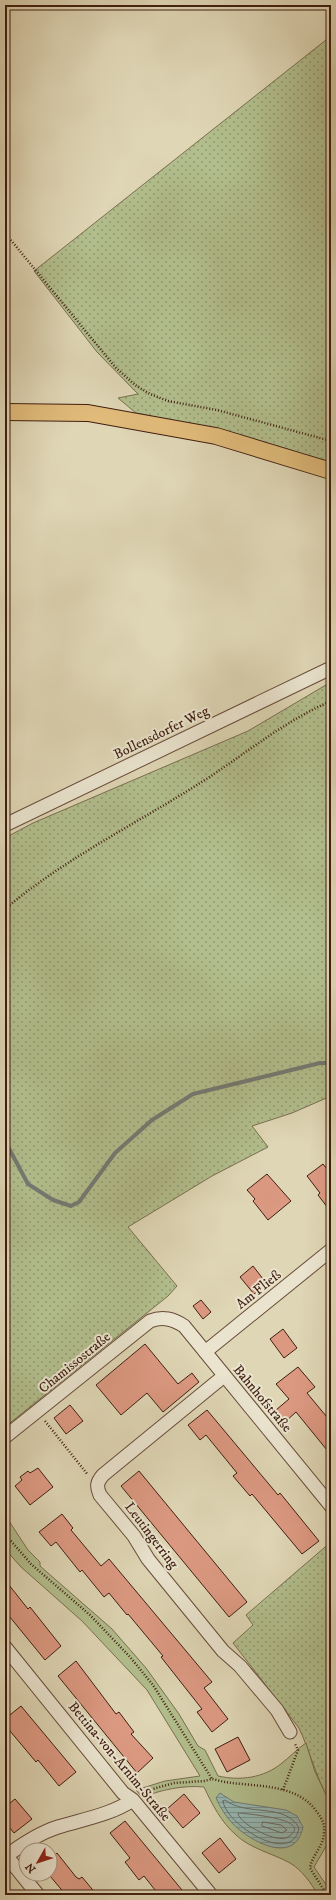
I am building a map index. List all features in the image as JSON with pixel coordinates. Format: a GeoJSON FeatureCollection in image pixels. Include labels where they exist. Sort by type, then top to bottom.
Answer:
{"type":"FeatureCollection","features":[{"type":"Feature","properties":{"kind":"main road"},"geometry":{"type":"LineString","coordinates":[[5,412],[88,413],[201,433],[216,436],[331,471]]}},
{"type":"Feature","properties":{"kind":"street","name":"Bollensdorfer Weg"},"geometry":{"type":"LineString","coordinates":[[5,825],[331,668]]}},
{"type":"Feature","properties":{"kind":"street","name":"Am Fließ"},"geometry":{"type":"LineString","coordinates":[[205,1352],[331,1250]]}},
{"type":"Feature","properties":{"kind":"street","name":"Chamissostraße"},"geometry":{"type":"LineString","coordinates":[[5,1437],[150,1321],[158,1318],[166,1318]]}},
{"type":"Feature","properties":{"kind":"street","name":"Bahnhofstraße"},"geometry":{"type":"LineString","coordinates":[[166,1318],[184,1326],[331,1506]]}},
{"type":"Feature","properties":{"kind":"street"},"geometry":{"type":"LineString","coordinates":[[97,1484],[103,1475],[224,1376]]}},
{"type":"Feature","properties":{"kind":"street","name":"Leutingerring"},"geometry":{"type":"LineString","coordinates":[[97,1484],[100,1495],[134,1536],[148,1559],[223,1650],[240,1666],[273,1705],[290,1732]]}},
{"type":"Feature","properties":{"kind":"street","name":"Bettina-von-Arnim-Straße"},"geometry":{"type":"LineString","coordinates":[[5,1647],[123,1793],[133,1800],[211,1895]]}},
{"type":"Feature","properties":{"kind":"street"},"geometry":{"type":"LineString","coordinates":[[38,1895],[5,1856],[32,1838],[48,1831],[114,1811],[133,1800]]}},
{"type":"Feature","properties":{"kind":"path"},"geometry":{"type":"LineString","coordinates":[[5,233],[116,368],[140,388],[150,394],[168,401],[217,410],[331,441]]}},
{"type":"Feature","properties":{"kind":"path"},"geometry":{"type":"LineString","coordinates":[[5,909],[62,866],[99,842],[210,777],[294,721],[331,701]]}},
{"type":"Feature","properties":{"kind":"path"},"geometry":{"type":"LineString","coordinates":[[37,1412],[92,1481],[97,1484]]}},
{"type":"Feature","properties":{"kind":"path"},"geometry":{"type":"LineString","coordinates":[[5,1534],[31,1564],[90,1615],[130,1657],[153,1686],[212,1778]]}},
{"type":"Feature","properties":{"kind":"path"},"geometry":{"type":"LineString","coordinates":[[283,1790],[298,1750],[290,1732]]}},
{"type":"Feature","properties":{"kind":"path"},"geometry":{"type":"LineString","coordinates":[[133,1800],[141,1793],[155,1788],[212,1778],[248,1786],[283,1790],[301,1796],[311,1803],[324,1821],[322,1842],[310,1863],[310,1868],[326,1895]]}},
{"type":"Feature","properties":{"kind":"green space"},"geometry":{"type":"Polygon","coordinates":[[[331,36],[331,462],[244,436],[136,413],[118,398],[138,394],[97,352],[34,271],[331,36]]]}},
{"type":"Feature","properties":{"kind":"green space"},"geometry":{"type":"Polygon","coordinates":[[[331,682],[331,1096],[292,1113],[252,1126],[268,1147],[212,1176],[128,1227],[177,1286],[168,1296],[5,1427],[5,838],[33,823],[248,731],[331,682]]]}},
{"type":"Feature","properties":{"kind":"green space"},"geometry":{"type":"Polygon","coordinates":[[[5,1515],[28,1550],[40,1562],[40,1566],[112,1629],[146,1668],[179,1714],[198,1746],[205,1750],[218,1776],[243,1778],[268,1772],[285,1761],[306,1743],[315,1772],[331,1805],[331,1830],[328,1843],[314,1867],[331,1892],[331,1895],[318,1895],[306,1877],[290,1863],[248,1844],[236,1835],[221,1819],[204,1787],[172,1789],[142,1797],[136,1790],[165,1781],[200,1776],[147,1690],[82,1621],[21,1567],[5,1549],[5,1515]]]}},
{"type":"Feature","properties":{"kind":"green space"},"geometry":{"type":"Polygon","coordinates":[[[331,1542],[331,1805],[299,1728],[233,1643],[253,1625],[246,1615],[331,1542]]]}},
{"type":"Feature","properties":{"kind":"water"},"geometry":{"type":"Polygon","coordinates":[[[220,1793],[234,1802],[286,1810],[297,1816],[303,1827],[298,1839],[291,1846],[282,1848],[272,1847],[250,1838],[233,1824],[221,1808],[216,1798],[220,1793]]]}},
{"type":"Feature","properties":{"kind":"building"},"geometry":{"type":"Polygon","coordinates":[[[323,1164],[331,1174],[331,1212],[318,1195],[320,1193],[307,1176],[323,1164]]]}},
{"type":"Feature","properties":{"kind":"building"},"geometry":{"type":"Polygon","coordinates":[[[267,1174],[291,1201],[268,1220],[253,1201],[255,1199],[247,1190],[267,1174]]]}},
{"type":"Feature","properties":{"kind":"building"},"geometry":{"type":"Polygon","coordinates":[[[253,1266],[267,1284],[254,1294],[240,1277],[253,1266]]]}},
{"type":"Feature","properties":{"kind":"building"},"geometry":{"type":"Polygon","coordinates":[[[201,1300],[211,1312],[203,1319],[193,1306],[201,1300]]]}},
{"type":"Feature","properties":{"kind":"building"},"geometry":{"type":"Polygon","coordinates":[[[283,1329],[297,1348],[284,1358],[270,1339],[283,1329]]]}},
{"type":"Feature","properties":{"kind":"building"},"geometry":{"type":"Polygon","coordinates":[[[145,1344],[178,1384],[192,1373],[199,1382],[163,1412],[147,1393],[121,1415],[96,1385],[145,1344]]]}},
{"type":"Feature","properties":{"kind":"building"},"geometry":{"type":"Polygon","coordinates":[[[298,1367],[315,1387],[307,1393],[331,1422],[331,1455],[296,1412],[285,1422],[276,1410],[289,1399],[276,1384],[298,1367]]]}},
{"type":"Feature","properties":{"kind":"building"},"geometry":{"type":"Polygon","coordinates":[[[70,1405],[83,1421],[66,1434],[54,1418],[70,1405]]]}},
{"type":"Feature","properties":{"kind":"building"},"geometry":{"type":"Polygon","coordinates":[[[207,1410],[278,1495],[280,1493],[319,1541],[302,1554],[252,1494],[250,1496],[233,1476],[237,1473],[206,1435],[200,1440],[188,1425],[207,1410]]]}},
{"type":"Feature","properties":{"kind":"building"},"geometry":{"type":"Polygon","coordinates":[[[38,1468],[53,1487],[30,1505],[15,1486],[22,1480],[20,1477],[28,1471],[30,1473],[38,1468]]]}},
{"type":"Feature","properties":{"kind":"building"},"geometry":{"type":"Polygon","coordinates":[[[139,1471],[247,1602],[229,1617],[121,1486],[139,1471]]]}},
{"type":"Feature","properties":{"kind":"building"},"geometry":{"type":"Polygon","coordinates":[[[62,1514],[73,1528],[71,1530],[101,1566],[109,1559],[212,1682],[204,1688],[228,1719],[212,1732],[197,1712],[202,1709],[161,1657],[163,1656],[128,1614],[127,1615],[109,1593],[104,1597],[82,1570],[80,1572],[56,1542],[51,1546],[39,1532],[62,1514]]]}},
{"type":"Feature","properties":{"kind":"building"},"geometry":{"type":"Polygon","coordinates":[[[5,1580],[28,1609],[30,1607],[61,1646],[45,1660],[5,1611],[5,1580]]]}},
{"type":"Feature","properties":{"kind":"building"},"geometry":{"type":"Polygon","coordinates":[[[76,1661],[116,1714],[119,1712],[134,1732],[131,1734],[153,1758],[137,1773],[58,1676],[76,1661]]]}},
{"type":"Feature","properties":{"kind":"building"},"geometry":{"type":"Polygon","coordinates":[[[21,1706],[76,1772],[59,1786],[38,1760],[36,1762],[5,1725],[5,1719],[21,1706]]]}},
{"type":"Feature","properties":{"kind":"building"},"geometry":{"type":"Polygon","coordinates":[[[238,1737],[250,1760],[227,1772],[215,1749],[238,1737]]]}},
{"type":"Feature","properties":{"kind":"building"},"geometry":{"type":"Polygon","coordinates":[[[184,1794],[200,1813],[183,1828],[167,1809],[184,1794]]]}},
{"type":"Feature","properties":{"kind":"building"},"geometry":{"type":"Polygon","coordinates":[[[15,1799],[32,1819],[14,1833],[5,1822],[5,1807],[15,1799]]]}},
{"type":"Feature","properties":{"kind":"building"},"geometry":{"type":"Polygon","coordinates":[[[125,1821],[182,1890],[176,1895],[159,1895],[144,1876],[139,1880],[125,1862],[130,1858],[110,1833],[125,1821]]]}},
{"type":"Feature","properties":{"kind":"building"},"geometry":{"type":"Polygon","coordinates":[[[220,1838],[236,1859],[219,1873],[202,1853],[220,1838]]]}},
{"type":"Feature","properties":{"kind":"building"},"geometry":{"type":"Polygon","coordinates":[[[58,1854],[76,1877],[79,1879],[82,1877],[97,1895],[66,1895],[55,1882],[58,1882],[58,1854]]]}},
{"type":"Feature","properties":{"kind":"waterway"},"geometry":{"type":"LineString","coordinates":[[5,1141],[28,1184],[53,1200],[71,1206],[79,1202],[115,1153],[152,1120],[193,1094],[320,1063],[331,1063]]}}]}
